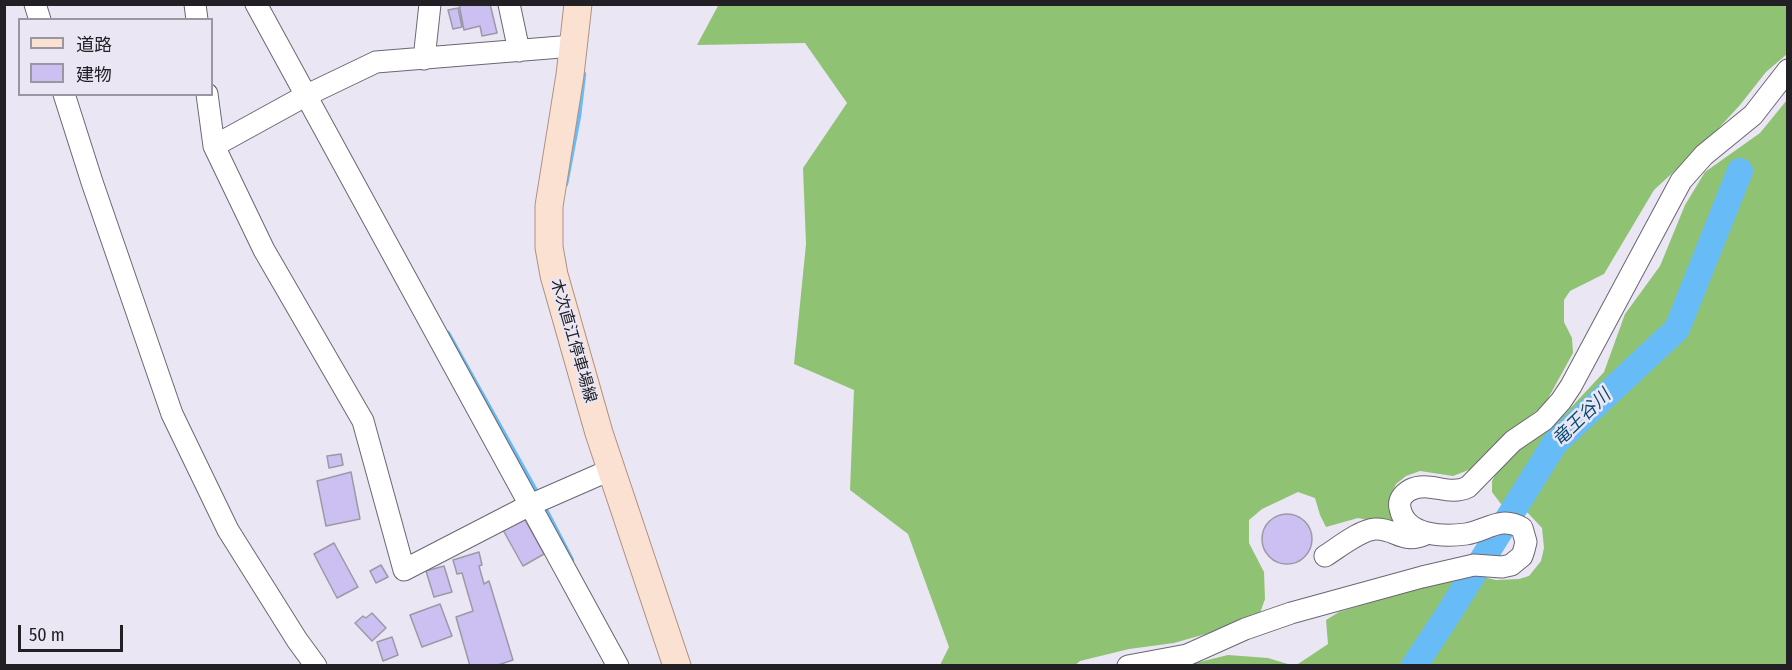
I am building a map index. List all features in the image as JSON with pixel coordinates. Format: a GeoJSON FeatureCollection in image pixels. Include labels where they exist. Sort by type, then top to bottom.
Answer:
{"type":"FeatureCollection","features":[{"type":"Feature","properties":{"kind":"main road","name":"木次直江停車場線"},"geometry":{"type":"LineString","coordinates":[[578,4],[553,174],[548,228],[554,275],[610,470],[677,666]]}},
{"type":"Feature","properties":{"kind":"street"},"geometry":{"type":"LineString","coordinates":[[256,4],[618,666]]}},
{"type":"Feature","properties":{"kind":"street"},"geometry":{"type":"LineString","coordinates":[[424,58],[430,4]]}},
{"type":"Feature","properties":{"kind":"street"},"geometry":{"type":"LineString","coordinates":[[509,4],[519,51]]}},
{"type":"Feature","properties":{"kind":"street"},"geometry":{"type":"LineString","coordinates":[[214,146],[305,96],[376,62],[573,46]]}},
{"type":"Feature","properties":{"kind":"street"},"geometry":{"type":"LineString","coordinates":[[1128,666],[1187,654],[1245,629],[1291,613],[1474,565],[1502,567],[1511,565],[1522,556],[1526,542],[1522,528],[1509,522],[1494,524],[1465,534],[1428,533],[1409,526],[1404,518],[1400,501],[1403,495],[1417,487],[1460,491],[1468,487],[1513,441],[1544,420],[1571,386],[1681,181],[1704,156],[1753,115],[1788,70]]}},
{"type":"Feature","properties":{"kind":"street"},"geometry":{"type":"LineString","coordinates":[[65,96],[172,414],[228,530],[297,640],[316,666]]}},
{"type":"Feature","properties":{"kind":"street"},"geometry":{"type":"LineString","coordinates":[[207,96],[214,146],[264,250],[363,421],[404,570],[530,505],[610,470]]}},
{"type":"Feature","properties":{"kind":"street"},"geometry":{"type":"LineString","coordinates":[[1325,555],[1374,529],[1406,538],[1418,538],[1428,533]]}},
{"type":"Feature","properties":{"kind":"green space"},"geometry":{"type":"Polygon","coordinates":[[[719,4],[1788,5],[1787,54],[1766,72],[1706,142],[1654,190],[1604,274],[1570,291],[1564,300],[1564,322],[1572,338],[1573,353],[1545,404],[1492,447],[1471,469],[1453,476],[1420,471],[1406,476],[1396,484],[1390,497],[1393,525],[1358,518],[1326,527],[1315,498],[1298,492],[1262,509],[1249,520],[1249,543],[1264,572],[1265,599],[1260,613],[1248,622],[1174,643],[1129,649],[1080,661],[1074,666],[940,665],[949,647],[908,534],[850,490],[854,390],[794,364],[806,244],[803,168],[847,103],[805,43],[697,45],[719,4]]]}},
{"type":"Feature","properties":{"kind":"green space"},"geometry":{"type":"Polygon","coordinates":[[[1787,100],[1787,665],[1295,666],[1328,644],[1326,620],[1339,612],[1456,577],[1479,576],[1496,580],[1529,576],[1541,561],[1544,548],[1542,528],[1528,513],[1501,504],[1492,492],[1492,481],[1497,472],[1527,440],[1565,414],[1604,372],[1625,314],[1660,266],[1685,205],[1705,172],[1760,133],[1787,100]]]}},
{"type":"Feature","properties":{"kind":"green space"},"geometry":{"type":"Polygon","coordinates":[[[1228,655],[1268,658],[1291,665],[1183,666],[1228,655]]]}},
{"type":"Feature","properties":{"kind":"building"},"geometry":{"type":"Polygon","coordinates":[[[459,4],[490,4],[497,33],[482,36],[480,26],[464,30],[459,4]]]}},
{"type":"Feature","properties":{"kind":"building"},"geometry":{"type":"Polygon","coordinates":[[[458,8],[462,27],[453,29],[448,10],[458,8]]]}},
{"type":"Feature","properties":{"kind":"building"},"geometry":{"type":"Polygon","coordinates":[[[341,454],[343,465],[329,468],[327,456],[341,454]]]}},
{"type":"Feature","properties":{"kind":"building"},"geometry":{"type":"Polygon","coordinates":[[[351,472],[360,519],[326,526],[317,481],[351,472]]]}},
{"type":"Feature","properties":{"kind":"building"},"geometry":{"type":"Polygon","coordinates":[[[1282,514],[1292,514],[1305,521],[1312,534],[1312,544],[1305,557],[1292,564],[1282,564],[1273,560],[1266,553],[1262,544],[1262,534],[1266,525],[1273,518],[1282,514]]]}},
{"type":"Feature","properties":{"kind":"building"},"geometry":{"type":"Polygon","coordinates":[[[524,518],[544,554],[523,566],[503,530],[524,518]]]}},
{"type":"Feature","properties":{"kind":"building"},"geometry":{"type":"Polygon","coordinates":[[[334,543],[358,587],[337,598],[314,554],[334,543]]]}},
{"type":"Feature","properties":{"kind":"building"},"geometry":{"type":"Polygon","coordinates":[[[479,552],[482,565],[479,566],[484,584],[489,581],[513,660],[495,666],[470,666],[456,617],[473,611],[462,573],[457,574],[453,560],[479,552]]]}},
{"type":"Feature","properties":{"kind":"building"},"geometry":{"type":"Polygon","coordinates":[[[381,565],[388,577],[376,583],[370,571],[381,565]]]}},
{"type":"Feature","properties":{"kind":"building"},"geometry":{"type":"Polygon","coordinates":[[[444,566],[452,592],[434,597],[426,571],[444,566]]]}},
{"type":"Feature","properties":{"kind":"building"},"geometry":{"type":"Polygon","coordinates":[[[440,604],[452,636],[422,647],[410,615],[440,604]]]}},
{"type":"Feature","properties":{"kind":"building"},"geometry":{"type":"Polygon","coordinates":[[[372,613],[386,628],[372,641],[355,623],[363,616],[366,618],[372,613]]]}},
{"type":"Feature","properties":{"kind":"building"},"geometry":{"type":"Polygon","coordinates":[[[392,637],[398,655],[383,661],[377,642],[392,637]]]}},
{"type":"Feature","properties":{"kind":"waterway"},"geometry":{"type":"LineString","coordinates":[[566,184],[579,116],[584,74]]}},
{"type":"Feature","properties":{"kind":"waterway","name":"竜王谷川"},"geometry":{"type":"LineString","coordinates":[[1414,666],[1555,443],[1677,329],[1740,171]]}},
{"type":"Feature","properties":{"kind":"waterway"},"geometry":{"type":"LineString","coordinates":[[448,333],[539,496]]}},
{"type":"Feature","properties":{"kind":"waterway"},"geometry":{"type":"LineString","coordinates":[[544,506],[572,560]]}}]}
